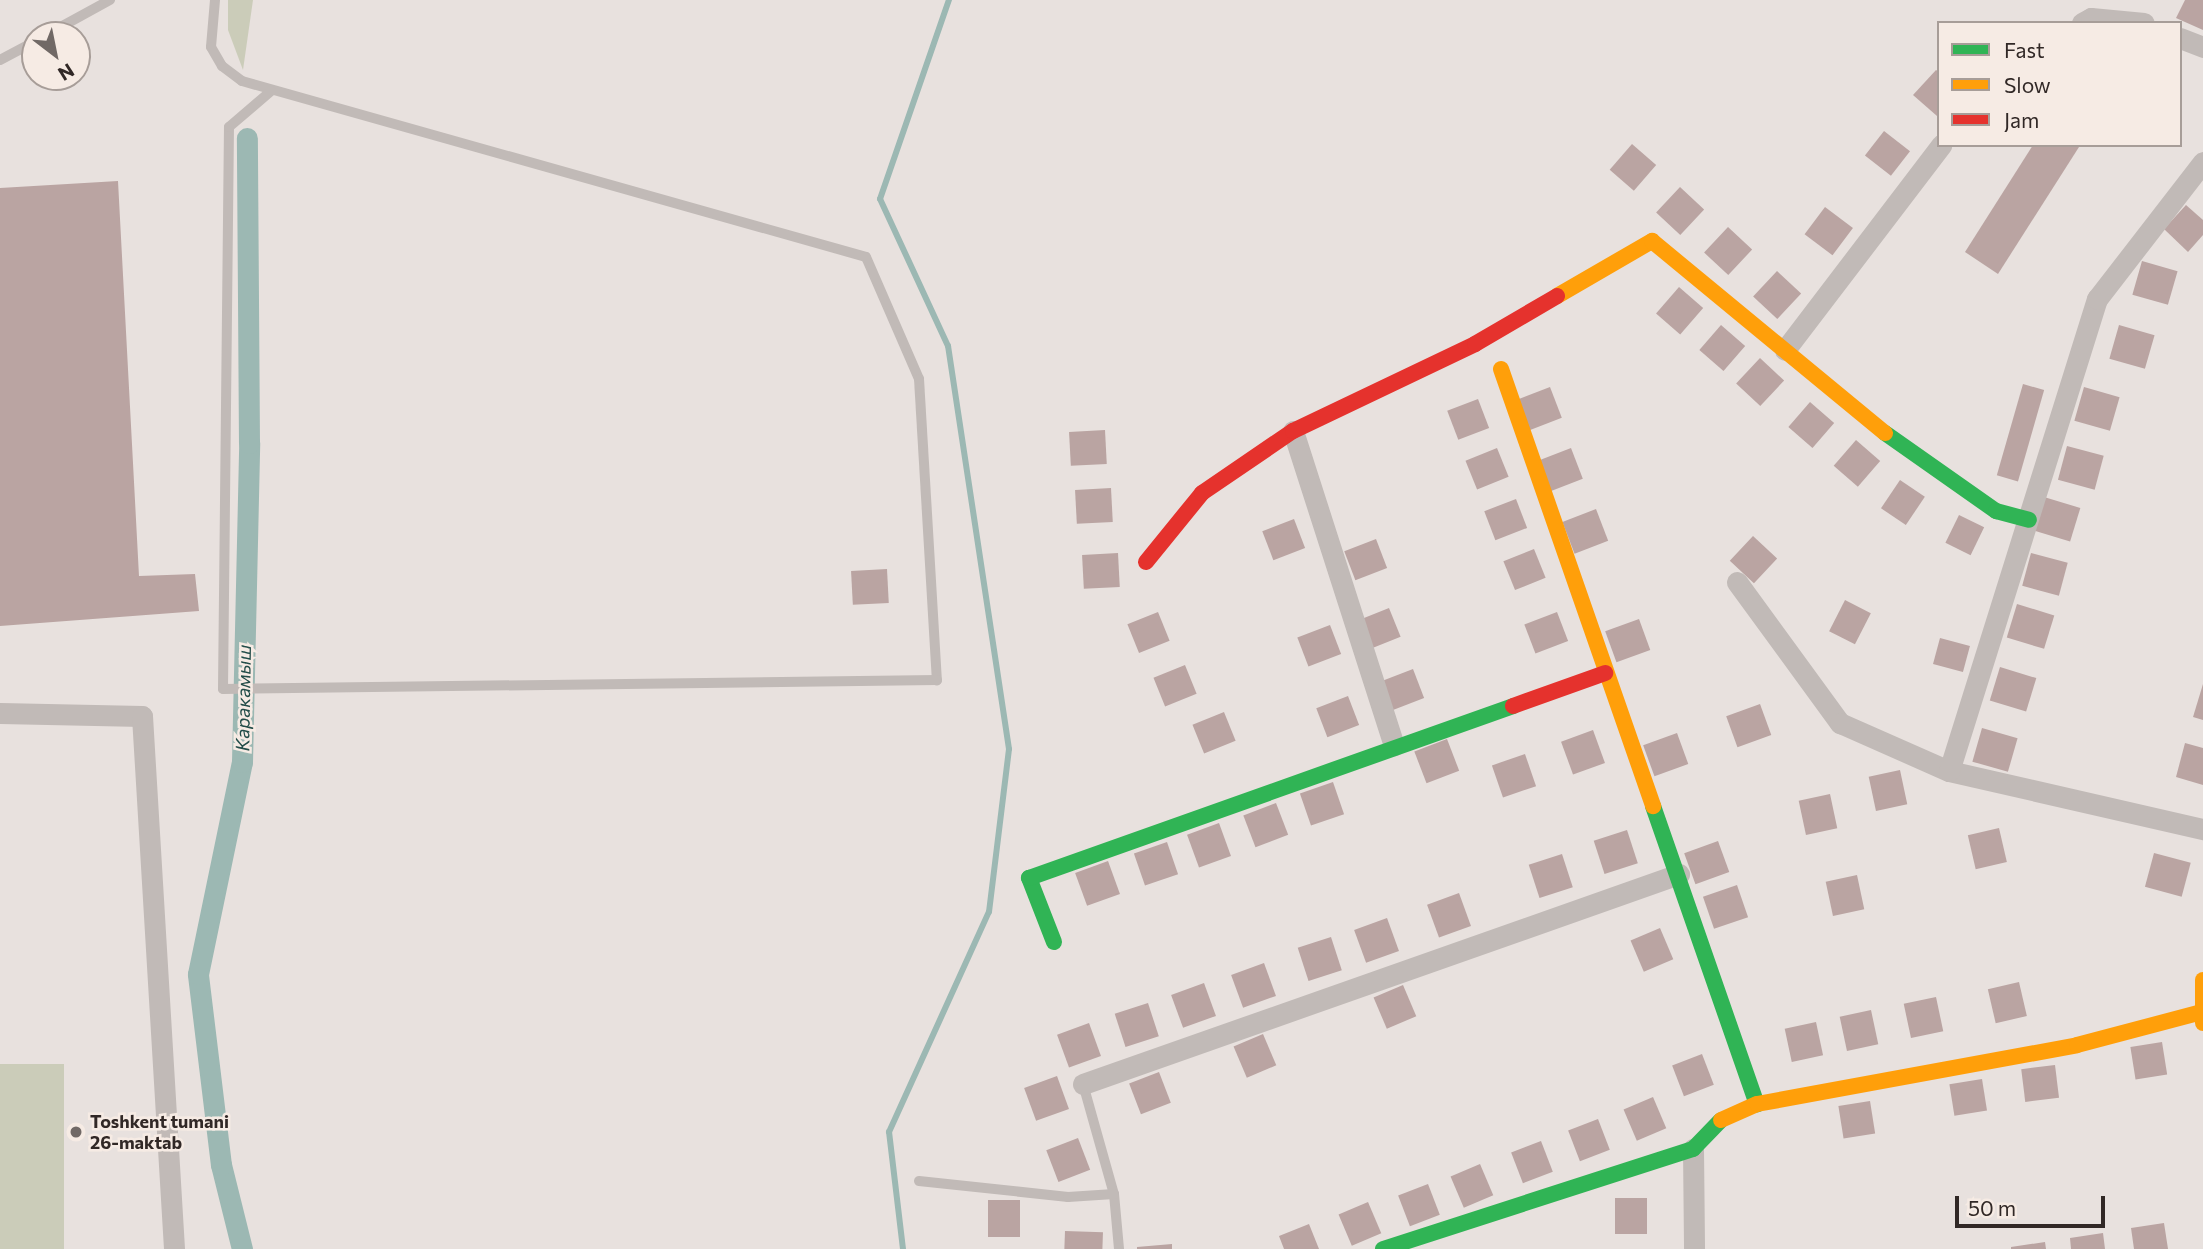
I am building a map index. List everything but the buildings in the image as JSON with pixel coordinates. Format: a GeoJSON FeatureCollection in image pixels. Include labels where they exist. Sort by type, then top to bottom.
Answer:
{"type":"FeatureCollection","features":[{"type":"Feature","properties":{"kind":"street"},"geometry":{"type":"LineString","coordinates":[[2086,21],[2091,18],[2123,21]]}},
{"type":"Feature","properties":{"kind":"street"},"geometry":{"type":"LineString","coordinates":[[2182,39],[2203,47]]}},
{"type":"Feature","properties":{"kind":"street"},"geometry":{"type":"LineString","coordinates":[[1785,350],[1939,147]]}},
{"type":"Feature","properties":{"kind":"street"},"geometry":{"type":"LineString","coordinates":[[1949,771],[2097,299],[2203,162]]}},
{"type":"Feature","properties":{"kind":"street"},"geometry":{"type":"LineString","coordinates":[[1146,562],[1202,493],[1293,431],[1475,344],[1652,241],[1920,462],[1996,511],[2029,520]]}},
{"type":"Feature","properties":{"kind":"street"},"geometry":{"type":"LineString","coordinates":[[1501,369],[1757,1104]]}},
{"type":"Feature","properties":{"kind":"street"},"geometry":{"type":"LineString","coordinates":[[1293,431],[1394,745]]}},
{"type":"Feature","properties":{"kind":"street"},"geometry":{"type":"LineString","coordinates":[[1737,582],[1840,723],[1949,771],[2203,829]]}},
{"type":"Feature","properties":{"kind":"street"},"geometry":{"type":"LineString","coordinates":[[1054,942],[1029,878],[1394,745],[1605,673]]}},
{"type":"Feature","properties":{"kind":"street"},"geometry":{"type":"LineString","coordinates":[[0,713],[142,716],[174,1249]]}},
{"type":"Feature","properties":{"kind":"street"},"geometry":{"type":"LineString","coordinates":[[1083,1084],[1679,874]]}},
{"type":"Feature","properties":{"kind":"street"},"geometry":{"type":"LineString","coordinates":[[1383,1249],[1419,1243],[1693,1149],[1718,1122],[1757,1104],[2077,1045],[2203,1018],[2203,980]]}},
{"type":"Feature","properties":{"kind":"street"},"geometry":{"type":"LineString","coordinates":[[1693,1149],[1694,1249]]}},
{"type":"Feature","properties":{"kind":"lane"},"geometry":{"type":"LineString","coordinates":[[72,21],[110,0]]}},
{"type":"Feature","properties":{"kind":"lane"},"geometry":{"type":"LineString","coordinates":[[215,0],[211,47],[222,66],[271,92],[866,257],[919,379],[937,680],[223,689],[229,127],[271,92]]}},
{"type":"Feature","properties":{"kind":"lane"},"geometry":{"type":"LineString","coordinates":[[0,60],[21,49]]}},
{"type":"Feature","properties":{"kind":"lane"},"geometry":{"type":"LineString","coordinates":[[1083,1084],[1114,1194],[1119,1249]]}},
{"type":"Feature","properties":{"kind":"lane"},"geometry":{"type":"LineString","coordinates":[[919,1181],[1068,1197],[1114,1194]]}},
{"type":"Feature","properties":{"kind":"green space"},"geometry":{"type":"Polygon","coordinates":[[[228,0],[253,0],[243,70],[228,30],[228,0]]]}},
{"type":"Feature","properties":{"kind":"green space"},"geometry":{"type":"Polygon","coordinates":[[[0,1064],[64,1064],[64,1249],[0,1249],[0,1064]]]}},
{"type":"Feature","properties":{"kind":"waterway"},"geometry":{"type":"LineString","coordinates":[[903,1249],[889,1132],[989,912],[1009,749],[948,346],[880,199],[949,0]]}},
{"type":"Feature","properties":{"kind":"waterway","name":"Каракамыш"},"geometry":{"type":"LineString","coordinates":[[242,1249],[221,1165],[198,974],[242,762],[249,443],[247,138]]}},
{"type":"Feature","properties":{"kind":"traffic: fast"},"geometry":{"type":"LineString","coordinates":[[1885,433],[1996,511],[2029,520]]}},
{"type":"Feature","properties":{"kind":"traffic: fast"},"geometry":{"type":"LineString","coordinates":[[1054,942],[1029,878],[1513,706]]}},
{"type":"Feature","properties":{"kind":"traffic: fast"},"geometry":{"type":"LineString","coordinates":[[1653,806],[1757,1104]]}},
{"type":"Feature","properties":{"kind":"traffic: fast"},"geometry":{"type":"LineString","coordinates":[[1383,1249],[1693,1149],[1721,1120]]}},
{"type":"Feature","properties":{"kind":"traffic: slow"},"geometry":{"type":"LineString","coordinates":[[1557,296],[1652,241],[1885,433]]}},
{"type":"Feature","properties":{"kind":"traffic: slow"},"geometry":{"type":"LineString","coordinates":[[1501,369],[1653,806]]}},
{"type":"Feature","properties":{"kind":"traffic: slow"},"geometry":{"type":"LineString","coordinates":[[2203,980],[2203,1023]]}},
{"type":"Feature","properties":{"kind":"traffic: slow"},"geometry":{"type":"LineString","coordinates":[[1721,1120],[1757,1104],[2077,1045],[2202,1012]]}},
{"type":"Feature","properties":{"kind":"traffic: jam"},"geometry":{"type":"LineString","coordinates":[[1146,562],[1202,493],[1293,431],[1475,344],[1557,296]]}},
{"type":"Feature","properties":{"kind":"traffic: jam"},"geometry":{"type":"LineString","coordinates":[[1513,706],[1605,673]]}},
{"type":"Feature","properties":{"kind":"place","name":"Toshkent tumani 26-maktab"},"geometry":{"type":"Point","coordinates":[76,1132]}}]}
